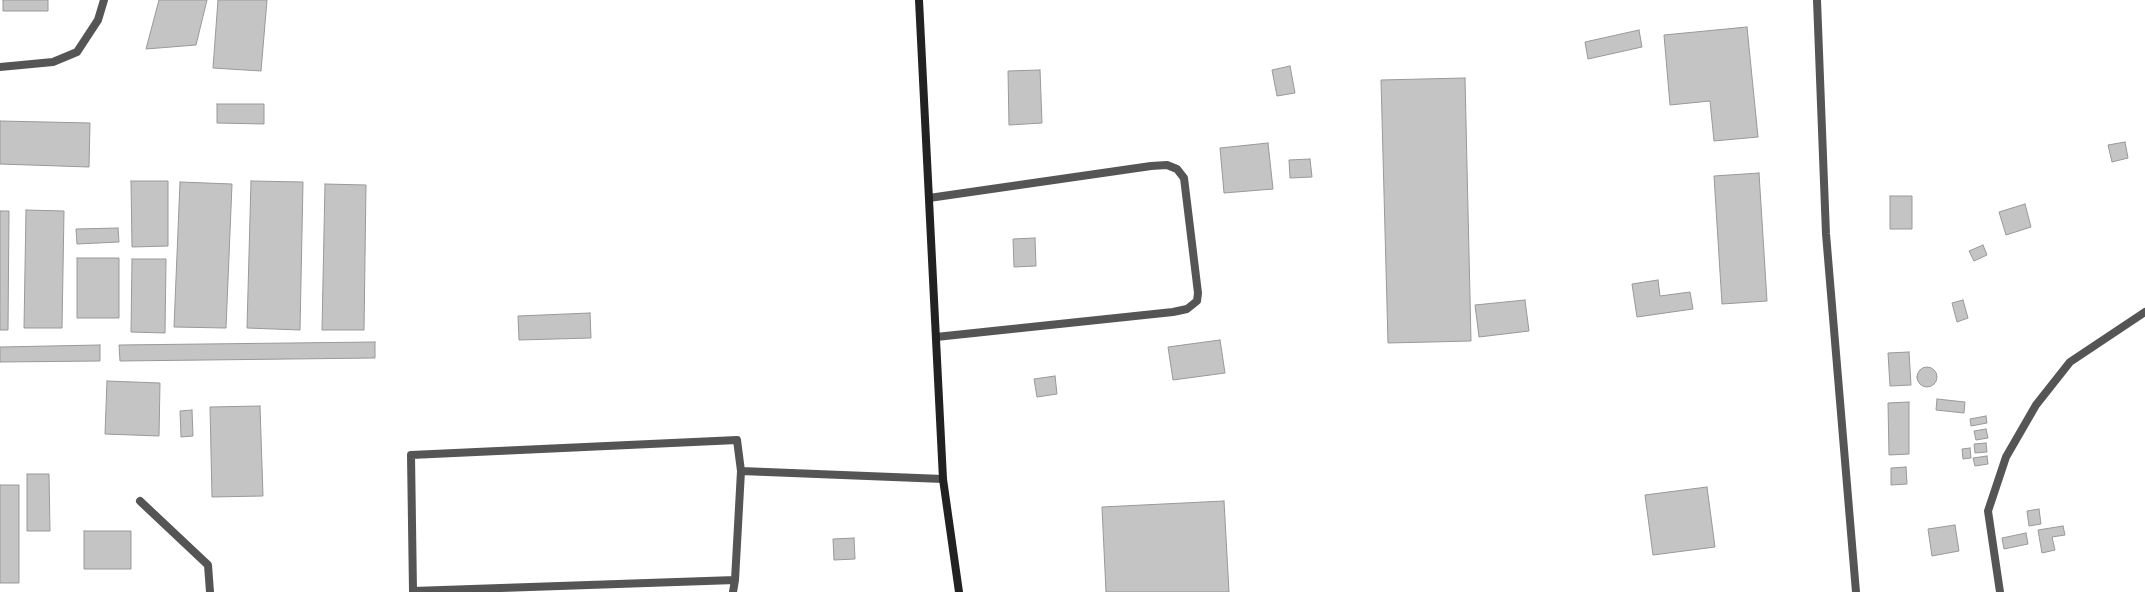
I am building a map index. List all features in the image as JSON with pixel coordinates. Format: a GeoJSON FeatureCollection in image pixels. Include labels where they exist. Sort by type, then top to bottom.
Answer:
{"type":"FeatureCollection","features":[{"type":"Feature","properties":{"kind":"street"},"geometry":{"type":"LineString","coordinates":[[0,67],[53,62],[77,52],[98,20],[104,0]]}},
{"type":"Feature","properties":{"kind":"street"},"geometry":{"type":"LineString","coordinates":[[919,0],[943,479],[959,592]]}},
{"type":"Feature","properties":{"kind":"street"},"geometry":{"type":"LineString","coordinates":[[1817,0],[1826,234],[1856,592]]}},
{"type":"Feature","properties":{"kind":"street"},"geometry":{"type":"LineString","coordinates":[[929,198],[1151,166],[1167,165],[1177,169],[1184,178],[1198,293],[1197,301],[1187,309],[1173,312],[936,337]]}},
{"type":"Feature","properties":{"kind":"street"},"geometry":{"type":"LineString","coordinates":[[2000,592],[1988,511],[2006,457],[2036,404],[2070,362],[2145,312]]}},
{"type":"Feature","properties":{"kind":"street"},"geometry":{"type":"LineString","coordinates":[[733,592],[735,580],[741,471],[737,440],[410,455],[413,591],[735,580]]}},
{"type":"Feature","properties":{"kind":"street"},"geometry":{"type":"LineString","coordinates":[[741,471],[943,479]]}},
{"type":"Feature","properties":{"kind":"street"},"geometry":{"type":"LineString","coordinates":[[140,501],[208,565],[210,592]]}},
{"type":"Feature","properties":{"kind":"building"},"geometry":{"type":"Polygon","coordinates":[[[3,0],[48,0],[48,11],[3,11],[3,0]]]}},
{"type":"Feature","properties":{"kind":"building"},"geometry":{"type":"Polygon","coordinates":[[[159,0],[207,0],[196,45],[146,49],[159,0]]]}},
{"type":"Feature","properties":{"kind":"building"},"geometry":{"type":"Polygon","coordinates":[[[218,0],[267,0],[261,71],[213,68],[218,0]]]}},
{"type":"Feature","properties":{"kind":"building"},"geometry":{"type":"Polygon","coordinates":[[[1747,27],[1758,137],[1714,141],[1710,101],[1670,105],[1664,35],[1747,27]]]}},
{"type":"Feature","properties":{"kind":"building"},"geometry":{"type":"Polygon","coordinates":[[[1639,30],[1642,47],[1588,59],[1585,42],[1639,30]]]}},
{"type":"Feature","properties":{"kind":"building"},"geometry":{"type":"Polygon","coordinates":[[[1290,66],[1295,93],[1277,96],[1272,70],[1290,66]]]}},
{"type":"Feature","properties":{"kind":"building"},"geometry":{"type":"Polygon","coordinates":[[[1040,70],[1042,123],[1009,125],[1008,71],[1040,70]]]}},
{"type":"Feature","properties":{"kind":"building"},"geometry":{"type":"Polygon","coordinates":[[[1465,78],[1471,341],[1388,343],[1381,80],[1465,78]]]}},
{"type":"Feature","properties":{"kind":"building"},"geometry":{"type":"Polygon","coordinates":[[[217,104],[264,104],[264,124],[217,123],[217,104]]]}},
{"type":"Feature","properties":{"kind":"building"},"geometry":{"type":"Polygon","coordinates":[[[0,121],[90,123],[89,167],[0,164],[0,121]]]}},
{"type":"Feature","properties":{"kind":"building"},"geometry":{"type":"Polygon","coordinates":[[[2125,142],[2128,158],[2112,162],[2108,145],[2125,142]]]}},
{"type":"Feature","properties":{"kind":"building"},"geometry":{"type":"Polygon","coordinates":[[[1268,143],[1273,189],[1224,193],[1220,148],[1268,143]]]}},
{"type":"Feature","properties":{"kind":"building"},"geometry":{"type":"Polygon","coordinates":[[[1310,159],[1312,177],[1290,178],[1289,160],[1310,159]]]}},
{"type":"Feature","properties":{"kind":"building"},"geometry":{"type":"Polygon","coordinates":[[[1759,173],[1767,301],[1722,304],[1714,176],[1759,173]]]}},
{"type":"Feature","properties":{"kind":"building"},"geometry":{"type":"Polygon","coordinates":[[[131,181],[168,181],[168,246],[132,247],[131,181]]]}},
{"type":"Feature","properties":{"kind":"building"},"geometry":{"type":"Polygon","coordinates":[[[251,181],[303,182],[300,330],[247,328],[251,181]]]}},
{"type":"Feature","properties":{"kind":"building"},"geometry":{"type":"Polygon","coordinates":[[[180,182],[232,184],[226,328],[174,327],[180,182]]]}},
{"type":"Feature","properties":{"kind":"building"},"geometry":{"type":"Polygon","coordinates":[[[325,184],[366,185],[364,330],[322,330],[325,184]]]}},
{"type":"Feature","properties":{"kind":"building"},"geometry":{"type":"Polygon","coordinates":[[[1890,196],[1912,196],[1912,229],[1890,229],[1890,196]]]}},
{"type":"Feature","properties":{"kind":"building"},"geometry":{"type":"Polygon","coordinates":[[[2025,204],[2031,227],[2006,235],[1999,212],[2025,204]]]}},
{"type":"Feature","properties":{"kind":"building"},"geometry":{"type":"Polygon","coordinates":[[[26,210],[64,211],[62,328],[24,328],[26,210]]]}},
{"type":"Feature","properties":{"kind":"building"},"geometry":{"type":"Polygon","coordinates":[[[0,211],[9,211],[8,330],[0,330],[0,211]]]}},
{"type":"Feature","properties":{"kind":"building"},"geometry":{"type":"Polygon","coordinates":[[[118,228],[119,242],[77,244],[76,229],[118,228]]]}},
{"type":"Feature","properties":{"kind":"building"},"geometry":{"type":"Polygon","coordinates":[[[1035,238],[1036,266],[1014,267],[1013,239],[1035,238]]]}},
{"type":"Feature","properties":{"kind":"building"},"geometry":{"type":"Polygon","coordinates":[[[1983,245],[1987,255],[1974,261],[1969,251],[1983,245]]]}},
{"type":"Feature","properties":{"kind":"building"},"geometry":{"type":"Polygon","coordinates":[[[77,258],[119,258],[119,318],[77,318],[77,258]]]}},
{"type":"Feature","properties":{"kind":"building"},"geometry":{"type":"Polygon","coordinates":[[[132,259],[166,259],[165,333],[131,332],[132,259]]]}},
{"type":"Feature","properties":{"kind":"building"},"geometry":{"type":"Polygon","coordinates":[[[1658,280],[1660,296],[1690,292],[1693,309],[1637,317],[1632,284],[1658,280]]]}},
{"type":"Feature","properties":{"kind":"building"},"geometry":{"type":"Polygon","coordinates":[[[1525,300],[1529,331],[1479,337],[1475,305],[1525,300]]]}},
{"type":"Feature","properties":{"kind":"building"},"geometry":{"type":"Polygon","coordinates":[[[1963,300],[1968,318],[1957,322],[1952,303],[1963,300]]]}},
{"type":"Feature","properties":{"kind":"building"},"geometry":{"type":"Polygon","coordinates":[[[590,313],[591,338],[519,340],[518,316],[590,313]]]}},
{"type":"Feature","properties":{"kind":"building"},"geometry":{"type":"Polygon","coordinates":[[[1220,340],[1225,373],[1173,380],[1168,347],[1220,340]]]}},
{"type":"Feature","properties":{"kind":"building"},"geometry":{"type":"Polygon","coordinates":[[[375,342],[375,358],[120,361],[119,345],[375,342]]]}},
{"type":"Feature","properties":{"kind":"building"},"geometry":{"type":"Polygon","coordinates":[[[100,345],[100,361],[0,362],[0,347],[100,345]]]}},
{"type":"Feature","properties":{"kind":"building"},"geometry":{"type":"Polygon","coordinates":[[[1909,352],[1911,385],[1890,386],[1888,353],[1909,352]]]}},
{"type":"Feature","properties":{"kind":"building"},"geometry":{"type":"Polygon","coordinates":[[[1927,367],[1934,370],[1937,377],[1934,384],[1927,387],[1920,384],[1917,377],[1920,370],[1927,367]]]}},
{"type":"Feature","properties":{"kind":"building"},"geometry":{"type":"Polygon","coordinates":[[[1055,376],[1057,394],[1037,397],[1034,379],[1055,376]]]}},
{"type":"Feature","properties":{"kind":"building"},"geometry":{"type":"Polygon","coordinates":[[[107,381],[160,383],[159,436],[105,434],[107,381]]]}},
{"type":"Feature","properties":{"kind":"building"},"geometry":{"type":"Polygon","coordinates":[[[1937,399],[1965,402],[1964,413],[1936,410],[1937,399]]]}},
{"type":"Feature","properties":{"kind":"building"},"geometry":{"type":"Polygon","coordinates":[[[1909,402],[1909,454],[1889,455],[1888,403],[1909,402]]]}},
{"type":"Feature","properties":{"kind":"building"},"geometry":{"type":"Polygon","coordinates":[[[260,406],[263,496],[212,497],[210,407],[260,406]]]}},
{"type":"Feature","properties":{"kind":"building"},"geometry":{"type":"Polygon","coordinates":[[[192,410],[193,436],[181,437],[180,411],[192,410]]]}},
{"type":"Feature","properties":{"kind":"building"},"geometry":{"type":"Polygon","coordinates":[[[1986,416],[1987,423],[1971,426],[1970,419],[1986,416]]]}},
{"type":"Feature","properties":{"kind":"building"},"geometry":{"type":"Polygon","coordinates":[[[1986,429],[1988,438],[1976,440],[1974,431],[1986,429]]]}},
{"type":"Feature","properties":{"kind":"building"},"geometry":{"type":"Polygon","coordinates":[[[1986,443],[1987,452],[1975,453],[1974,444],[1986,443]]]}},
{"type":"Feature","properties":{"kind":"building"},"geometry":{"type":"Polygon","coordinates":[[[1970,448],[1971,458],[1963,459],[1962,449],[1970,448]]]}},
{"type":"Feature","properties":{"kind":"building"},"geometry":{"type":"Polygon","coordinates":[[[1987,456],[1988,464],[1975,466],[1973,458],[1987,456]]]}},
{"type":"Feature","properties":{"kind":"building"},"geometry":{"type":"Polygon","coordinates":[[[1906,467],[1907,484],[1891,485],[1891,468],[1906,467]]]}},
{"type":"Feature","properties":{"kind":"building"},"geometry":{"type":"Polygon","coordinates":[[[27,474],[49,474],[50,531],[27,531],[27,474]]]}},
{"type":"Feature","properties":{"kind":"building"},"geometry":{"type":"Polygon","coordinates":[[[0,485],[19,485],[19,583],[0,583],[0,485]]]}},
{"type":"Feature","properties":{"kind":"building"},"geometry":{"type":"Polygon","coordinates":[[[1707,487],[1715,547],[1653,555],[1645,495],[1707,487]]]}},
{"type":"Feature","properties":{"kind":"building"},"geometry":{"type":"Polygon","coordinates":[[[1224,501],[1229,592],[1106,592],[1102,507],[1224,501]]]}},
{"type":"Feature","properties":{"kind":"building"},"geometry":{"type":"Polygon","coordinates":[[[2039,509],[2041,524],[2029,526],[2027,511],[2039,509]]]}},
{"type":"Feature","properties":{"kind":"building"},"geometry":{"type":"Polygon","coordinates":[[[1955,525],[1959,551],[1932,556],[1928,529],[1955,525]]]}},
{"type":"Feature","properties":{"kind":"building"},"geometry":{"type":"Polygon","coordinates":[[[2063,526],[2065,535],[2052,537],[2055,550],[2042,553],[2038,530],[2063,526]]]}},
{"type":"Feature","properties":{"kind":"building"},"geometry":{"type":"Polygon","coordinates":[[[84,531],[131,531],[131,569],[84,569],[84,531]]]}},
{"type":"Feature","properties":{"kind":"building"},"geometry":{"type":"Polygon","coordinates":[[[2026,533],[2028,544],[2004,549],[2002,538],[2026,533]]]}},
{"type":"Feature","properties":{"kind":"building"},"geometry":{"type":"Polygon","coordinates":[[[854,538],[855,559],[834,560],[833,539],[854,538]]]}}]}
